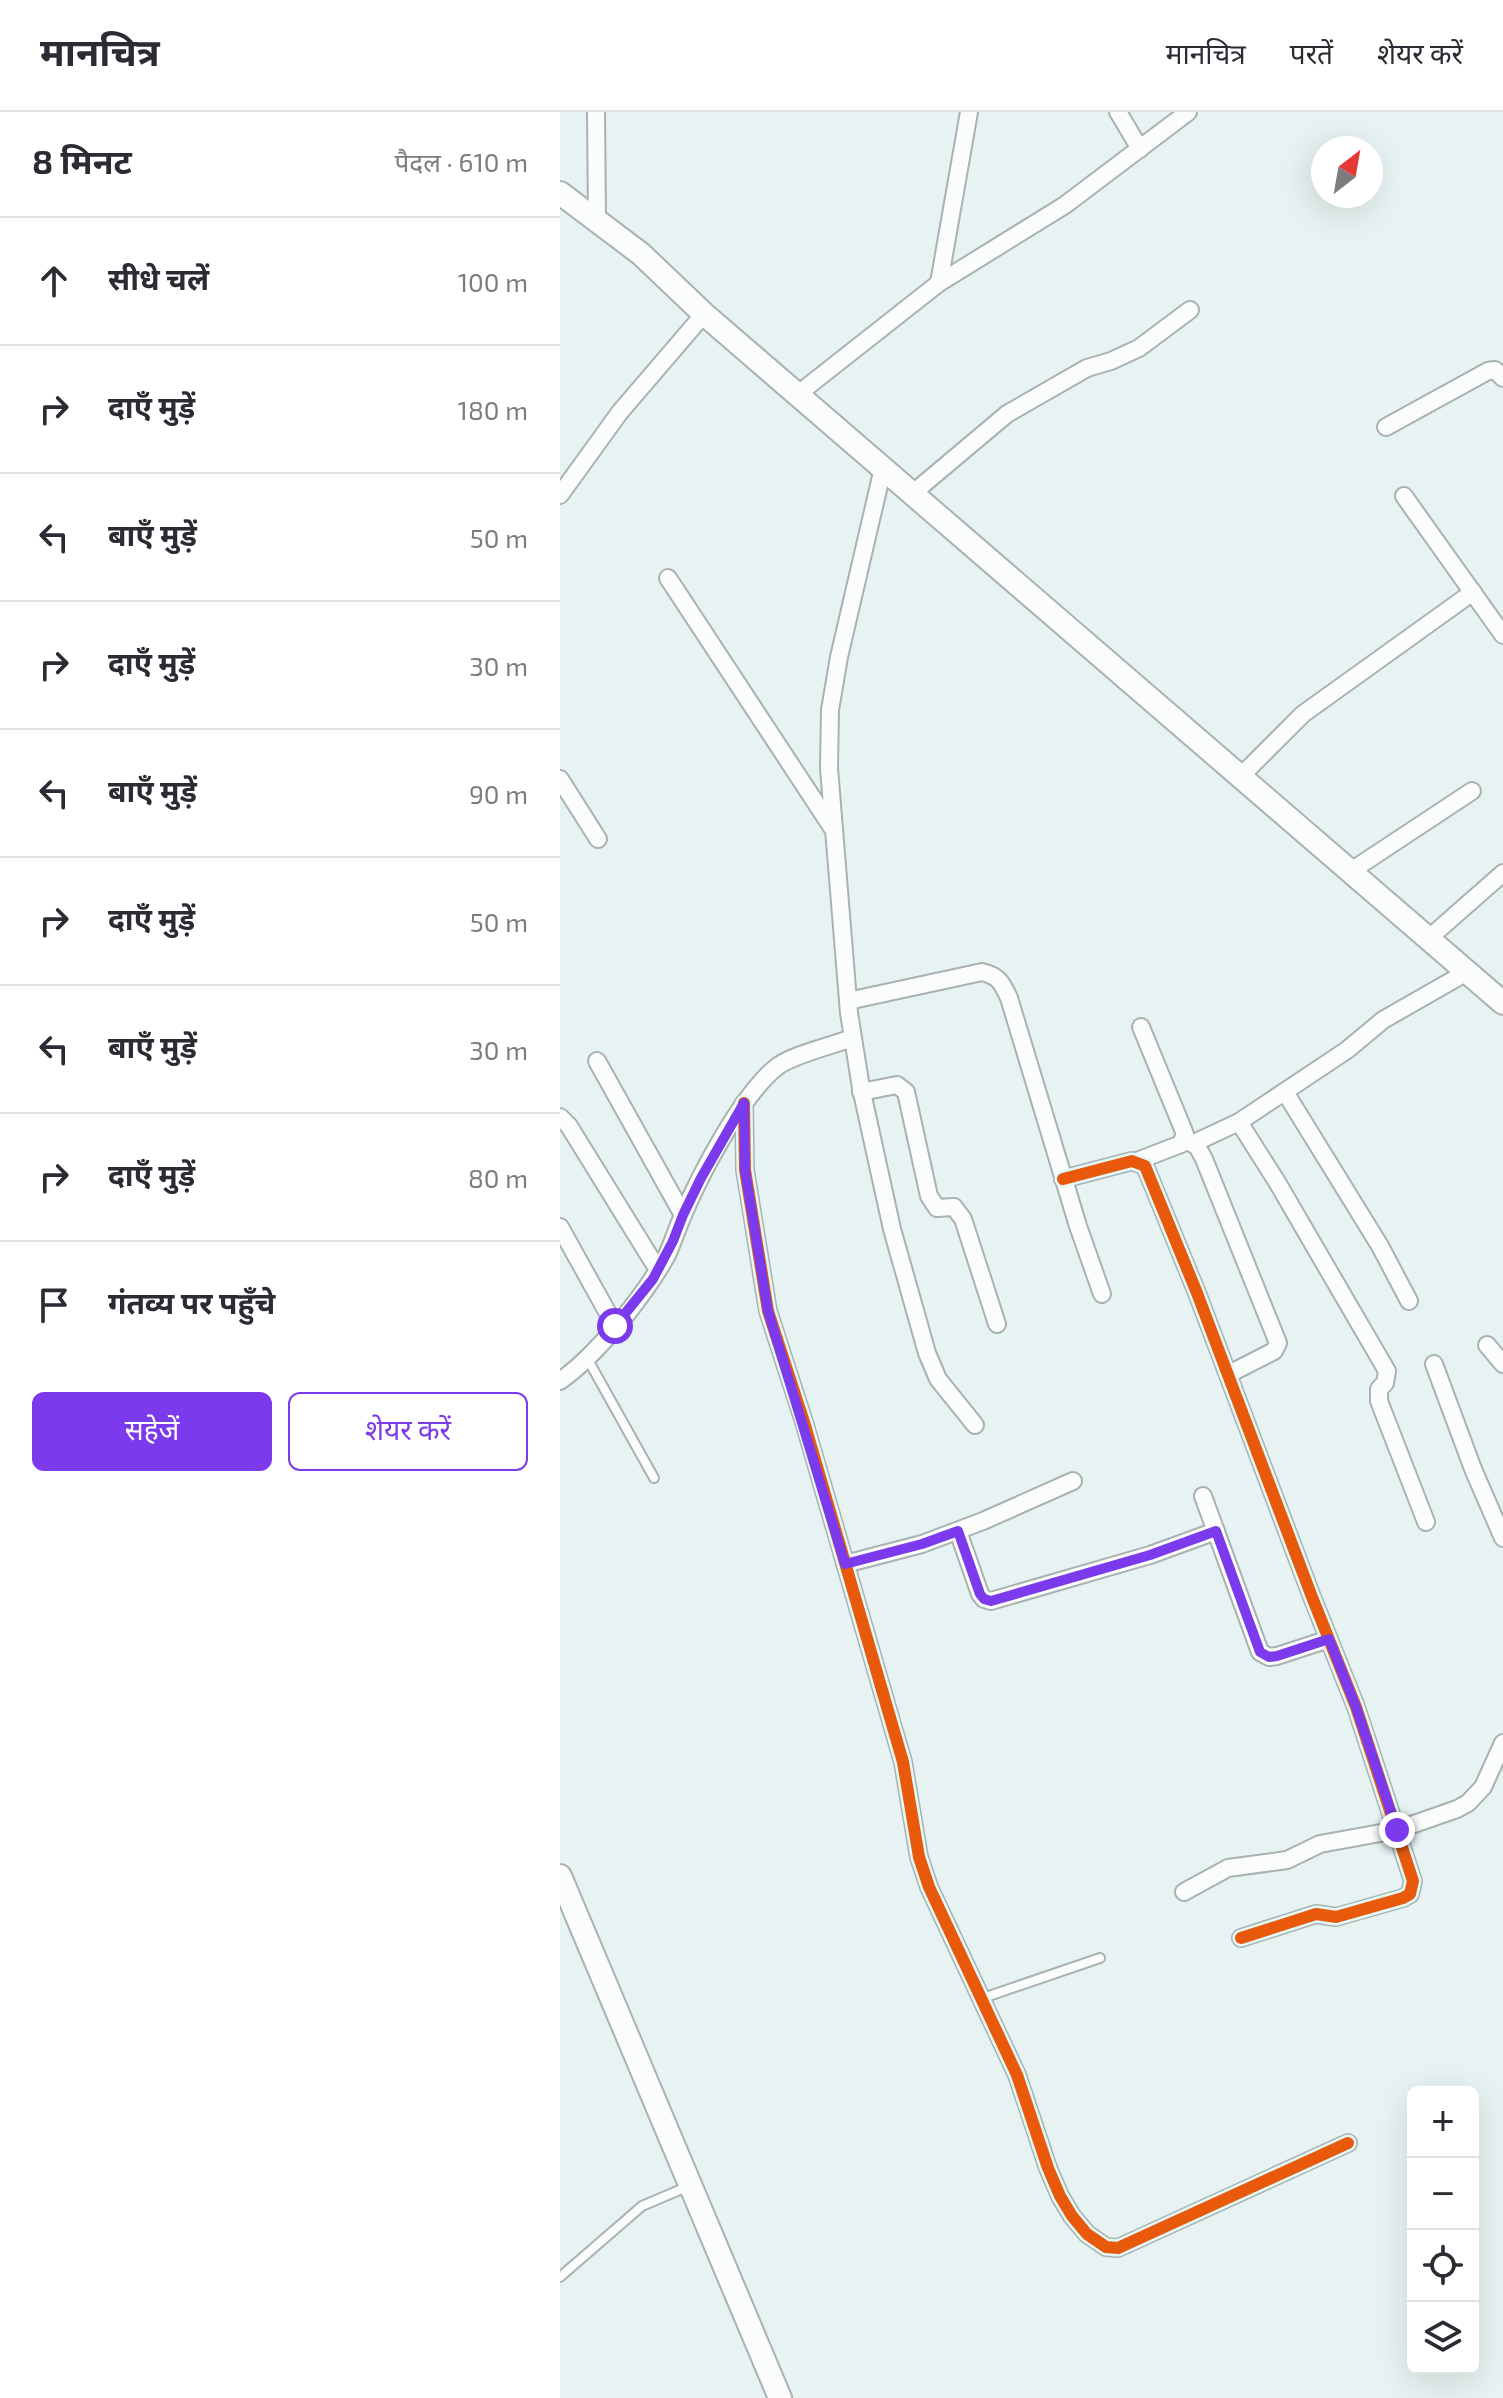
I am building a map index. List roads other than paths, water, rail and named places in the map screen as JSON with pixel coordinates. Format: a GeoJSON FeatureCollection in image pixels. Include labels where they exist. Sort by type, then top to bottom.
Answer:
{"type":"FeatureCollection","features":[{"type":"Feature","properties":{"kind":"main road"},"geometry":{"type":"LineString","coordinates":[[563,200],[597,218],[641,254],[704,314],[1503,1003]]}},
{"type":"Feature","properties":{"kind":"main road"},"geometry":{"type":"LineString","coordinates":[[560,1876],[780,2398]]}},
{"type":"Feature","properties":{"kind":"street"},"geometry":{"type":"LineString","coordinates":[[596,112],[597,218]]}},
{"type":"Feature","properties":{"kind":"street"},"geometry":{"type":"LineString","coordinates":[[939,283],[969,112]]}},
{"type":"Feature","properties":{"kind":"street"},"geometry":{"type":"LineString","coordinates":[[1118,112],[1140,149]]}},
{"type":"Feature","properties":{"kind":"street"},"geometry":{"type":"LineString","coordinates":[[798,394],[939,283],[1065,205],[1188,112]]}},
{"type":"Feature","properties":{"kind":"street"},"geometry":{"type":"LineString","coordinates":[[913,493],[1007,414],[1087,368],[1139,348],[1190,310]]}},
{"type":"Feature","properties":{"kind":"street"},"geometry":{"type":"LineString","coordinates":[[560,495],[620,412],[704,314]]}},
{"type":"Feature","properties":{"kind":"street"},"geometry":{"type":"LineString","coordinates":[[1386,427],[1488,371],[1495,370],[1503,378]]}},
{"type":"Feature","properties":{"kind":"street"},"geometry":{"type":"LineString","coordinates":[[883,468],[839,657],[830,710],[829,768],[848,1001],[861,1092],[892,1229],[927,1353],[938,1379],[975,1425]]}},
{"type":"Feature","properties":{"kind":"street"},"geometry":{"type":"LineString","coordinates":[[1404,496],[1503,635]]}},
{"type":"Feature","properties":{"kind":"street"},"geometry":{"type":"LineString","coordinates":[[668,578],[836,834]]}},
{"type":"Feature","properties":{"kind":"street"},"geometry":{"type":"LineString","coordinates":[[1241,776],[1303,714],[1473,592]]}},
{"type":"Feature","properties":{"kind":"street"},"geometry":{"type":"LineString","coordinates":[[560,779],[598,839]]}},
{"type":"Feature","properties":{"kind":"street"},"geometry":{"type":"LineString","coordinates":[[1351,871],[1472,791]]}},
{"type":"Feature","properties":{"kind":"street"},"geometry":{"type":"LineString","coordinates":[[1428,939],[1503,873]]}},
{"type":"Feature","properties":{"kind":"street"},"geometry":{"type":"LineString","coordinates":[[848,1001],[982,972],[993,974],[1002,982],[1102,1294]]}},
{"type":"Feature","properties":{"kind":"street"},"geometry":{"type":"LineString","coordinates":[[1063,1179],[1137,1161],[1239,1122],[1347,1050],[1383,1020],[1467,972]]}},
{"type":"Feature","properties":{"kind":"street"},"geometry":{"type":"LineString","coordinates":[[1141,1027],[1185,1134],[1204,1159],[1278,1343],[1274,1351],[1229,1374]]}},
{"type":"Feature","properties":{"kind":"street"},"geometry":{"type":"LineString","coordinates":[[560,1381],[587,1358],[658,1270],[683,1215],[744,1103],[764,1078],[781,1064],[852,1038]]}},
{"type":"Feature","properties":{"kind":"street"},"geometry":{"type":"LineString","coordinates":[[597,1061],[683,1215]]}},
{"type":"Feature","properties":{"kind":"street"},"geometry":{"type":"LineString","coordinates":[[861,1092],[897,1085],[906,1092],[929,1196],[937,1208],[954,1207],[963,1219],[997,1324]]}},
{"type":"Feature","properties":{"kind":"street"},"geometry":{"type":"LineString","coordinates":[[1285,1092],[1380,1246],[1409,1301]]}},
{"type":"Feature","properties":{"kind":"street"},"geometry":{"type":"LineString","coordinates":[[744,1103],[745,1170],[768,1311],[903,1762],[919,1857],[929,1887],[1017,2075],[1060,2196],[1087,2234],[1106,2247],[1118,2248],[1348,2143]]}},
{"type":"Feature","properties":{"kind":"street"},"geometry":{"type":"LineString","coordinates":[[560,1117],[569,1126],[658,1270]]}},
{"type":"Feature","properties":{"kind":"street"},"geometry":{"type":"LineString","coordinates":[[1239,1122],[1387,1371],[1385,1383],[1379,1389],[1379,1401],[1426,1522]]}},
{"type":"Feature","properties":{"kind":"street"},"geometry":{"type":"LineString","coordinates":[[1137,1161],[1145,1166],[1151,1178],[1229,1374],[1356,1707],[1413,1881],[1410,1894],[1336,1917],[1316,1914],[1241,1938]]}},
{"type":"Feature","properties":{"kind":"street"},"geometry":{"type":"LineString","coordinates":[[560,1227],[615,1326]]}},
{"type":"Feature","properties":{"kind":"street"},"geometry":{"type":"LineString","coordinates":[[1487,1345],[1503,1364]]}},
{"type":"Feature","properties":{"kind":"street"},"geometry":{"type":"LineString","coordinates":[[1434,1364],[1473,1469],[1503,1538]]}},
{"type":"Feature","properties":{"kind":"street"},"geometry":{"type":"LineString","coordinates":[[845,1564],[958,1531],[1073,1481]]}},
{"type":"Feature","properties":{"kind":"street"},"geometry":{"type":"LineString","coordinates":[[1203,1496],[1260,1652],[1269,1657],[1277,1656],[1329,1639]]}},
{"type":"Feature","properties":{"kind":"street"},"geometry":{"type":"LineString","coordinates":[[958,1531],[980,1594],[991,1601],[1150,1555],[1216,1531]]}},
{"type":"Feature","properties":{"kind":"street"},"geometry":{"type":"LineString","coordinates":[[1184,1892],[1228,1868],[1287,1860],[1320,1844],[1397,1830],[1468,1803],[1483,1787],[1503,1743]]}},
{"type":"Feature","properties":{"kind":"lane"},"geometry":{"type":"LineString","coordinates":[[587,1358],[654,1478]]}},
{"type":"Feature","properties":{"kind":"lane"},"geometry":{"type":"LineString","coordinates":[[980,1999],[1100,1958]]}},
{"type":"Feature","properties":{"kind":"lane"},"geometry":{"type":"LineString","coordinates":[[560,2277],[642,2206],[691,2185]]}}]}
